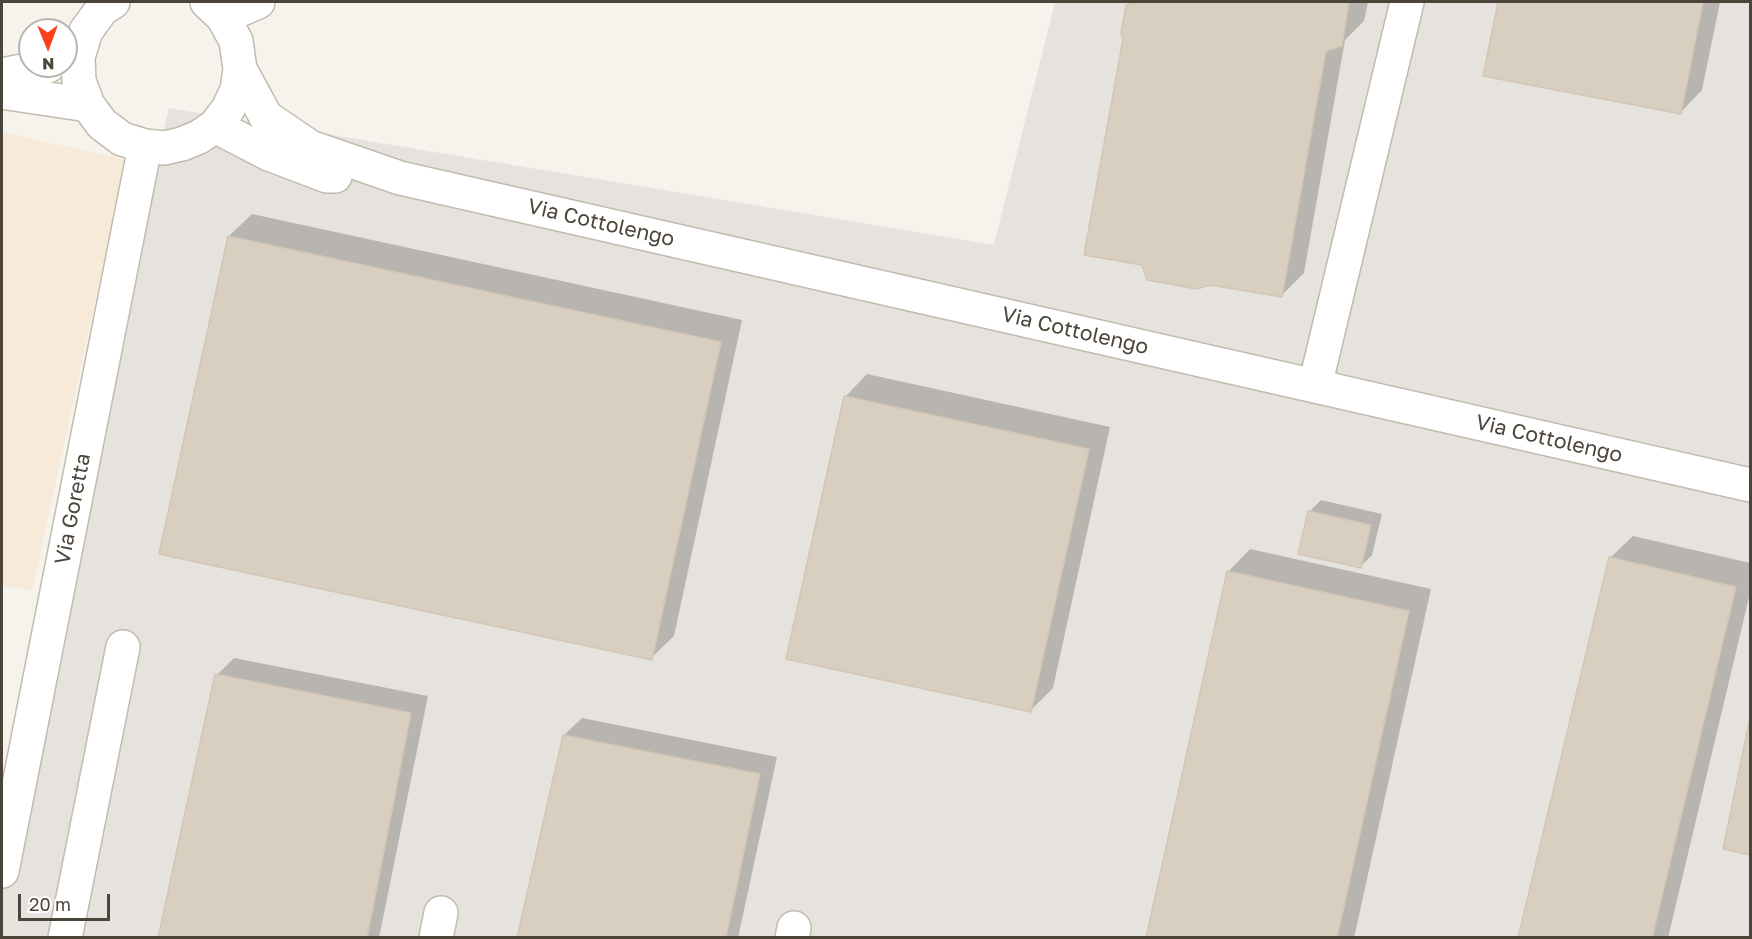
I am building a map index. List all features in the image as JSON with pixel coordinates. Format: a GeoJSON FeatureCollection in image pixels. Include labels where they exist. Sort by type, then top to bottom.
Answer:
{"type":"FeatureCollection","features":[{"type":"Feature","properties":{"kind":"street"},"geometry":{"type":"LineString","coordinates":[[78,42],[102,9],[113,2]]}},
{"type":"Feature","properties":{"kind":"street"},"geometry":{"type":"LineString","coordinates":[[77,78],[88,105],[102,124],[122,139],[145,146],[164,148],[200,137],[215,126],[228,109],[237,90],[240,69],[236,41],[215,9],[258,2]]}},
{"type":"Feature","properties":{"kind":"street"},"geometry":{"type":"LineString","coordinates":[[1315,386],[1407,2]]}},
{"type":"Feature","properties":{"kind":"street","name":"Via Cottolengo"},"geometry":{"type":"LineString","coordinates":[[240,69],[266,117],[310,147],[400,178],[1750,485]]}},
{"type":"Feature","properties":{"kind":"street"},"geometry":{"type":"LineString","coordinates":[[2,75],[18,71]]}},
{"type":"Feature","properties":{"kind":"street"},"geometry":{"type":"LineString","coordinates":[[2,92],[88,105]]}},
{"type":"Feature","properties":{"kind":"street","name":"Via Cottolengo"},"geometry":{"type":"LineString","coordinates":[[215,126],[269,154],[327,176],[400,178]]}},
{"type":"Feature","properties":{"kind":"street","name":"Via Goretta"},"geometry":{"type":"LineString","coordinates":[[2,871],[145,146]]}},
{"type":"Feature","properties":{"kind":"street"},"geometry":{"type":"LineString","coordinates":[[65,938],[123,647]]}},
{"type":"Feature","properties":{"kind":"shaded area"},"geometry":{"type":"Polygon","coordinates":[[[1055,2],[1750,2],[1750,937],[2,938],[2,787],[169,108],[994,245],[1055,2]]]}},
{"type":"Feature","properties":{"kind":"shaded area"},"geometry":{"type":"Polygon","coordinates":[[[2,132],[126,160],[32,591],[2,585],[2,132]]]}},
{"type":"Feature","properties":{"kind":"building"},"geometry":{"type":"Polygon","coordinates":[[[1138,2],[1349,2],[1342,46],[1326,51],[1282,297],[1210,285],[1197,289],[1147,280],[1142,265],[1084,255],[1123,39],[1121,34],[1126,5],[1138,2]]]}},
{"type":"Feature","properties":{"kind":"building"},"geometry":{"type":"Polygon","coordinates":[[[1498,2],[1703,2],[1681,114],[1483,76],[1498,2]]]}},
{"type":"Feature","properties":{"kind":"building"},"geometry":{"type":"Polygon","coordinates":[[[228,236],[721,342],[652,660],[159,554],[228,236]]]}},
{"type":"Feature","properties":{"kind":"building"},"geometry":{"type":"Polygon","coordinates":[[[844,396],[1089,449],[1031,712],[786,659],[844,396]]]}},
{"type":"Feature","properties":{"kind":"building"},"geometry":{"type":"Polygon","coordinates":[[[1308,511],[1371,525],[1361,568],[1298,554],[1308,511]]]}},
{"type":"Feature","properties":{"kind":"building"},"geometry":{"type":"Polygon","coordinates":[[[1609,557],[1736,587],[1652,938],[1518,938],[1609,557]]]}},
{"type":"Feature","properties":{"kind":"building"},"geometry":{"type":"Polygon","coordinates":[[[1227,571],[1409,611],[1337,938],[1146,938],[1227,571]]]}},
{"type":"Feature","properties":{"kind":"building"},"geometry":{"type":"Polygon","coordinates":[[[215,674],[411,713],[367,938],[158,938],[215,674]]]}},
{"type":"Feature","properties":{"kind":"building"},"geometry":{"type":"Polygon","coordinates":[[[1750,718],[1750,855],[1723,849],[1750,718]]]}},
{"type":"Feature","properties":{"kind":"building"},"geometry":{"type":"Polygon","coordinates":[[[563,735],[760,774],[726,938],[517,938],[563,735]]]}}]}
